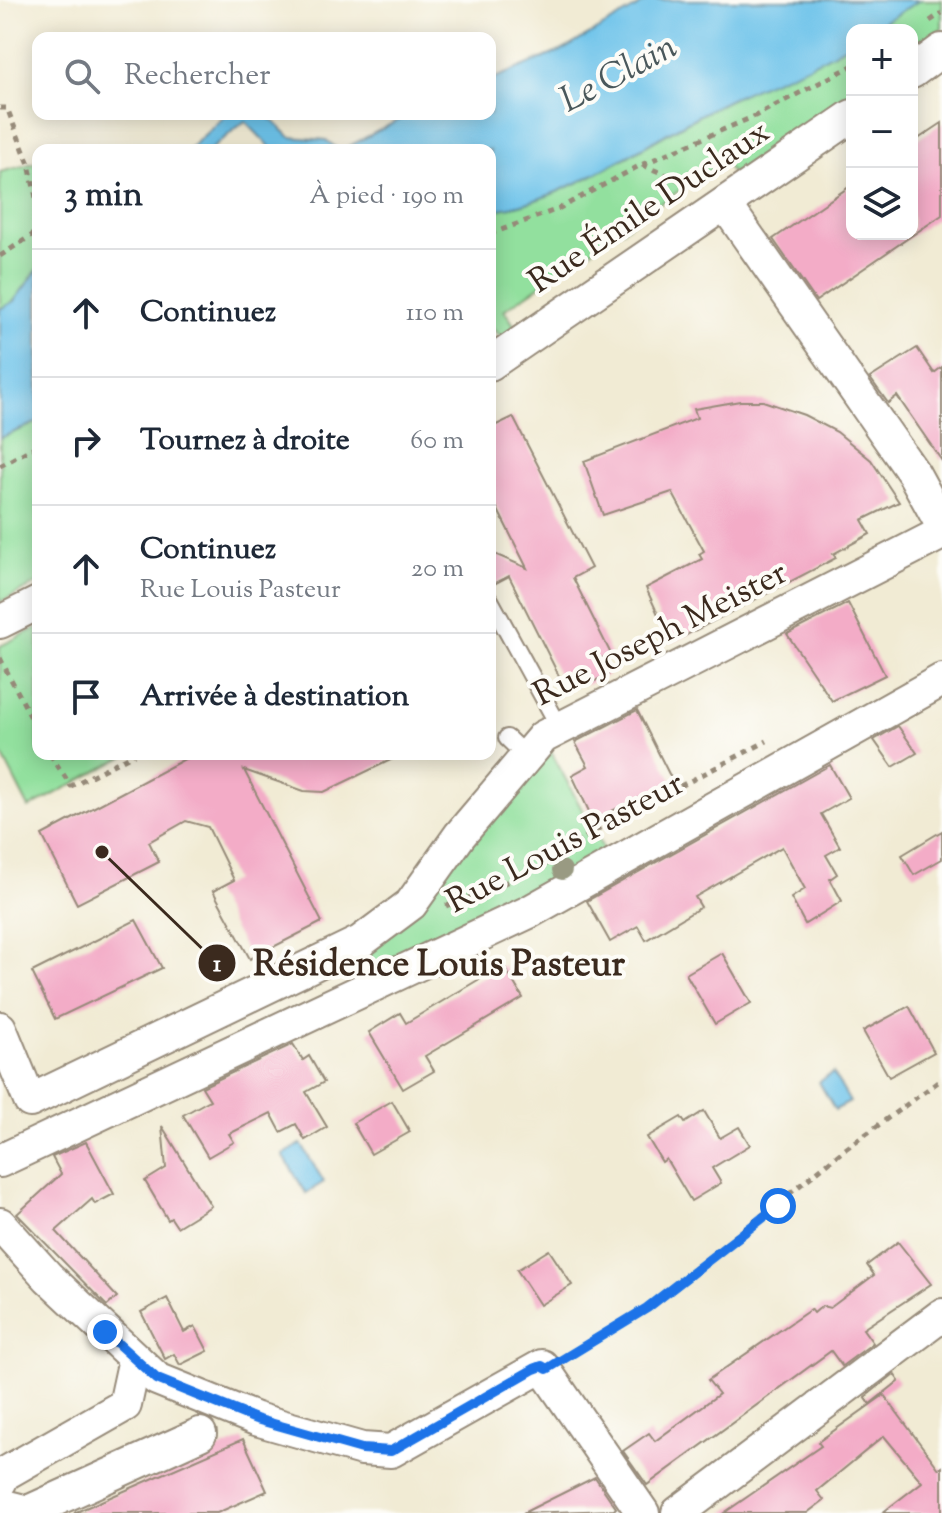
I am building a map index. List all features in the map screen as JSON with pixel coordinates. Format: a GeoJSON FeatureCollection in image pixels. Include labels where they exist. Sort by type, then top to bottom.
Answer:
{"type":"FeatureCollection","features":[{"type":"Feature","properties":{"kind":"street"},"geometry":{"type":"LineString","coordinates":[[918,68],[942,50]]}},
{"type":"Feature","properties":{"kind":"street","name":"Rue Émile Duclaux"},"geometry":{"type":"LineString","coordinates":[[496,353],[725,204],[846,120]]}},
{"type":"Feature","properties":{"kind":"street"},"geometry":{"type":"LineString","coordinates":[[725,204],[914,474],[942,525]]}},
{"type":"Feature","properties":{"kind":"street","name":"Rue Joseph Meister"},"geometry":{"type":"LineString","coordinates":[[0,1028],[30,1101],[360,942],[411,904],[516,747],[543,737],[942,533]]}},
{"type":"Feature","properties":{"kind":"street"},"geometry":{"type":"LineString","coordinates":[[0,622],[32,606]]}},
{"type":"Feature","properties":{"kind":"street","name":"Rue Louis Pasteur"},"geometry":{"type":"LineString","coordinates":[[0,1161],[529,912],[942,680]]}},
{"type":"Feature","properties":{"kind":"street"},"geometry":{"type":"LineString","coordinates":[[0,1224],[48,1277],[146,1369],[269,1423],[362,1449],[391,1451],[542,1366],[547,1369],[643,1513]]}},
{"type":"Feature","properties":{"kind":"street"},"geometry":{"type":"LineString","coordinates":[[678,1513],[942,1315]]}},
{"type":"Feature","properties":{"kind":"street"},"geometry":{"type":"LineString","coordinates":[[0,1482],[4,1474],[125,1405],[146,1369]]}},
{"type":"Feature","properties":{"kind":"street"},"geometry":{"type":"LineString","coordinates":[[0,1505],[28,1512],[200,1434]]}},
{"type":"Feature","properties":{"kind":"lane"},"geometry":{"type":"LineString","coordinates":[[496,611],[560,728]]}},
{"type":"Feature","properties":{"kind":"path"},"geometry":{"type":"LineString","coordinates":[[496,232],[558,209],[641,165],[755,116],[846,69]]}},
{"type":"Feature","properties":{"kind":"path"},"geometry":{"type":"LineString","coordinates":[[0,108],[7,108],[32,186]]}},
{"type":"Feature","properties":{"kind":"path"},"geometry":{"type":"LineString","coordinates":[[641,165],[689,184]]}},
{"type":"Feature","properties":{"kind":"path"},"geometry":{"type":"LineString","coordinates":[[0,256],[32,235]]}},
{"type":"Feature","properties":{"kind":"path"},"geometry":{"type":"LineString","coordinates":[[0,466],[32,448]]}},
{"type":"Feature","properties":{"kind":"path"},"geometry":{"type":"LineString","coordinates":[[0,658],[32,719]]}},
{"type":"Feature","properties":{"kind":"path"},"geometry":{"type":"LineString","coordinates":[[443,907],[539,869],[596,830],[776,737]]}},
{"type":"Feature","properties":{"kind":"path"},"geometry":{"type":"LineString","coordinates":[[54,760],[71,786],[122,760]]}},
{"type":"Feature","properties":{"kind":"path"},"geometry":{"type":"LineString","coordinates":[[547,1369],[647,1308],[844,1150],[942,1079]]}},
{"type":"Feature","properties":{"kind":"green space"},"geometry":{"type":"Polygon","coordinates":[[[920,0],[942,0],[942,28],[918,43],[918,24],[880,24],[920,0]]]}},
{"type":"Feature","properties":{"kind":"green space"},"geometry":{"type":"Polygon","coordinates":[[[846,45],[846,120],[745,191],[723,161],[504,310],[524,340],[512,348],[496,332],[496,209],[520,205],[583,180],[750,90],[846,45]]]}},
{"type":"Feature","properties":{"kind":"green space"},"geometry":{"type":"Polygon","coordinates":[[[32,164],[32,277],[14,301],[0,309],[0,172],[32,164]]]}},
{"type":"Feature","properties":{"kind":"green space"},"geometry":{"type":"Polygon","coordinates":[[[32,425],[32,586],[0,602],[0,438],[32,425]]]}},
{"type":"Feature","properties":{"kind":"green space"},"geometry":{"type":"Polygon","coordinates":[[[32,630],[32,760],[118,760],[29,808],[0,751],[0,646],[32,630]]]}},
{"type":"Feature","properties":{"kind":"green space"},"geometry":{"type":"Polygon","coordinates":[[[543,737],[606,854],[521,900],[373,966],[360,942],[543,737]]]}},
{"type":"Feature","properties":{"kind":"water","name":"Le Clain"},"geometry":{"type":"Polygon","coordinates":[[[649,0],[920,0],[880,24],[846,24],[846,45],[824,58],[707,111],[582,180],[519,205],[496,209],[496,144],[353,144],[399,120],[496,120],[496,78],[561,51],[649,0]]]}},
{"type":"Feature","properties":{"kind":"water"},"geometry":{"type":"Polygon","coordinates":[[[220,120],[272,120],[290,137],[326,140],[331,144],[267,144],[245,121],[217,144],[194,144],[220,120]]]}},
{"type":"Feature","properties":{"kind":"water"},"geometry":{"type":"Polygon","coordinates":[[[32,277],[32,425],[0,438],[0,309],[14,301],[32,277]]]}},
{"type":"Feature","properties":{"kind":"water"},"geometry":{"type":"Polygon","coordinates":[[[833,1073],[850,1102],[835,1110],[819,1082],[833,1073]]]}},
{"type":"Feature","properties":{"kind":"water"},"geometry":{"type":"Polygon","coordinates":[[[301,1144],[324,1182],[306,1193],[283,1155],[301,1144]]]}},
{"type":"Feature","properties":{"kind":"building"},"geometry":{"type":"Polygon","coordinates":[[[942,123],[942,215],[918,231],[918,168],[918,139],[942,123]]]}},
{"type":"Feature","properties":{"kind":"building"},"geometry":{"type":"Polygon","coordinates":[[[846,189],[846,240],[905,240],[816,301],[773,239],[846,189]]]}},
{"type":"Feature","properties":{"kind":"building"},"geometry":{"type":"Polygon","coordinates":[[[917,348],[934,373],[942,367],[942,461],[897,396],[888,403],[870,378],[917,348]]]}},
{"type":"Feature","properties":{"kind":"building"},"geometry":{"type":"Polygon","coordinates":[[[740,401],[763,401],[804,415],[837,432],[871,460],[899,502],[862,520],[870,534],[833,554],[836,558],[671,643],[646,588],[702,559],[699,554],[704,551],[672,492],[603,515],[584,461],[697,418],[694,409],[740,401]]]}},
{"type":"Feature","properties":{"kind":"building"},"geometry":{"type":"Polygon","coordinates":[[[513,417],[591,568],[573,578],[611,654],[600,659],[608,675],[586,685],[578,671],[561,680],[509,576],[496,583],[496,555],[527,568],[496,506],[496,425],[513,417]]]}},
{"type":"Feature","properties":{"kind":"building"},"geometry":{"type":"Polygon","coordinates":[[[848,603],[885,675],[832,701],[787,634],[848,603]]]}},
{"type":"Feature","properties":{"kind":"building"},"geometry":{"type":"Polygon","coordinates":[[[637,710],[673,782],[593,820],[572,775],[588,766],[575,742],[637,710]]]}},
{"type":"Feature","properties":{"kind":"building"},"geometry":{"type":"Polygon","coordinates":[[[898,726],[917,753],[893,767],[874,740],[898,726]]]}},
{"type":"Feature","properties":{"kind":"building"},"geometry":{"type":"Polygon","coordinates":[[[183,760],[391,760],[324,792],[304,791],[244,770],[322,922],[250,959],[213,891],[234,880],[208,827],[186,821],[149,842],[159,862],[77,904],[42,835],[183,760]]]}},
{"type":"Feature","properties":{"kind":"building"},"geometry":{"type":"Polygon","coordinates":[[[830,765],[849,798],[821,814],[840,847],[826,855],[837,874],[830,879],[842,901],[805,924],[791,898],[805,889],[782,847],[695,897],[701,907],[646,940],[638,926],[610,942],[587,901],[830,765]]]}},
{"type":"Feature","properties":{"kind":"building"},"geometry":{"type":"Polygon","coordinates":[[[942,831],[942,859],[914,875],[902,855],[942,831]]]}},
{"type":"Feature","properties":{"kind":"building"},"geometry":{"type":"Polygon","coordinates":[[[136,920],[162,968],[55,1019],[32,972],[136,920]]]}},
{"type":"Feature","properties":{"kind":"building"},"geometry":{"type":"Polygon","coordinates":[[[722,953],[751,1003],[715,1024],[686,974],[722,953]]]}},
{"type":"Feature","properties":{"kind":"building"},"geometry":{"type":"Polygon","coordinates":[[[503,965],[523,998],[425,1056],[434,1071],[403,1089],[369,1032],[400,1013],[406,1023],[503,965]]]}},
{"type":"Feature","properties":{"kind":"building"},"geometry":{"type":"Polygon","coordinates":[[[909,1006],[934,1052],[889,1077],[863,1031],[909,1006]]]}},
{"type":"Feature","properties":{"kind":"building"},"geometry":{"type":"Polygon","coordinates":[[[293,1044],[303,1060],[309,1056],[324,1082],[306,1092],[327,1127],[305,1140],[296,1124],[281,1132],[271,1113],[229,1134],[234,1142],[208,1157],[183,1115],[210,1100],[202,1087],[293,1044]]]}},
{"type":"Feature","properties":{"kind":"building"},"geometry":{"type":"Polygon","coordinates":[[[392,1101],[410,1132],[371,1154],[353,1123],[392,1101]]]}},
{"type":"Feature","properties":{"kind":"building"},"geometry":{"type":"Polygon","coordinates":[[[704,1111],[720,1138],[739,1127],[750,1145],[712,1168],[721,1183],[691,1201],[666,1159],[662,1162],[647,1137],[681,1117],[685,1123],[704,1111]]]}},
{"type":"Feature","properties":{"kind":"building"},"geometry":{"type":"Polygon","coordinates":[[[162,1126],[211,1206],[177,1227],[171,1218],[168,1220],[145,1181],[166,1168],[162,1126]]]}},
{"type":"Feature","properties":{"kind":"building"},"geometry":{"type":"Polygon","coordinates":[[[86,1142],[114,1194],[95,1204],[92,1199],[56,1231],[117,1297],[107,1306],[17,1214],[61,1174],[52,1157],[86,1142]]]}},
{"type":"Feature","properties":{"kind":"building"},"geometry":{"type":"Polygon","coordinates":[[[898,1242],[931,1284],[863,1329],[873,1343],[842,1366],[831,1351],[647,1485],[623,1451],[649,1433],[655,1441],[719,1394],[708,1380],[811,1309],[814,1313],[822,1306],[830,1308],[874,1275],[867,1265],[898,1242]]]}},
{"type":"Feature","properties":{"kind":"building"},"geometry":{"type":"Polygon","coordinates":[[[549,1250],[572,1285],[540,1305],[517,1270],[549,1250]]]}},
{"type":"Feature","properties":{"kind":"building"},"geometry":{"type":"Polygon","coordinates":[[[167,1298],[184,1332],[195,1326],[208,1351],[180,1365],[174,1354],[165,1359],[141,1312],[167,1298]]]}},
{"type":"Feature","properties":{"kind":"building"},"geometry":{"type":"Polygon","coordinates":[[[894,1374],[899,1381],[870,1404],[865,1397],[894,1374]]]}},
{"type":"Feature","properties":{"kind":"building"},"geometry":{"type":"Polygon","coordinates":[[[884,1395],[939,1469],[942,1467],[942,1513],[882,1513],[922,1482],[884,1436],[817,1491],[824,1500],[807,1513],[724,1513],[821,1446],[818,1442],[884,1395]]]}},
{"type":"Feature","properties":{"kind":"building"},"geometry":{"type":"Polygon","coordinates":[[[243,1439],[267,1491],[217,1513],[74,1513],[243,1439]]]}},
{"type":"Feature","properties":{"kind":"building"},"geometry":{"type":"Polygon","coordinates":[[[595,1477],[616,1508],[614,1510],[523,1513],[595,1477]]]}},
{"type":"Feature","properties":{"kind":"place","name":"Résidence Louis Pasteur"},"geometry":{"type":"Point","coordinates":[102,852]}},
{"type":"Feature","properties":{"kind":"route"},"geometry":{"type":"LineString","coordinates":[[105,1332],[157,1379],[256,1419],[362,1449],[391,1451],[534,1369],[542,1366],[547,1369],[647,1308],[778,1206]]}}]}
